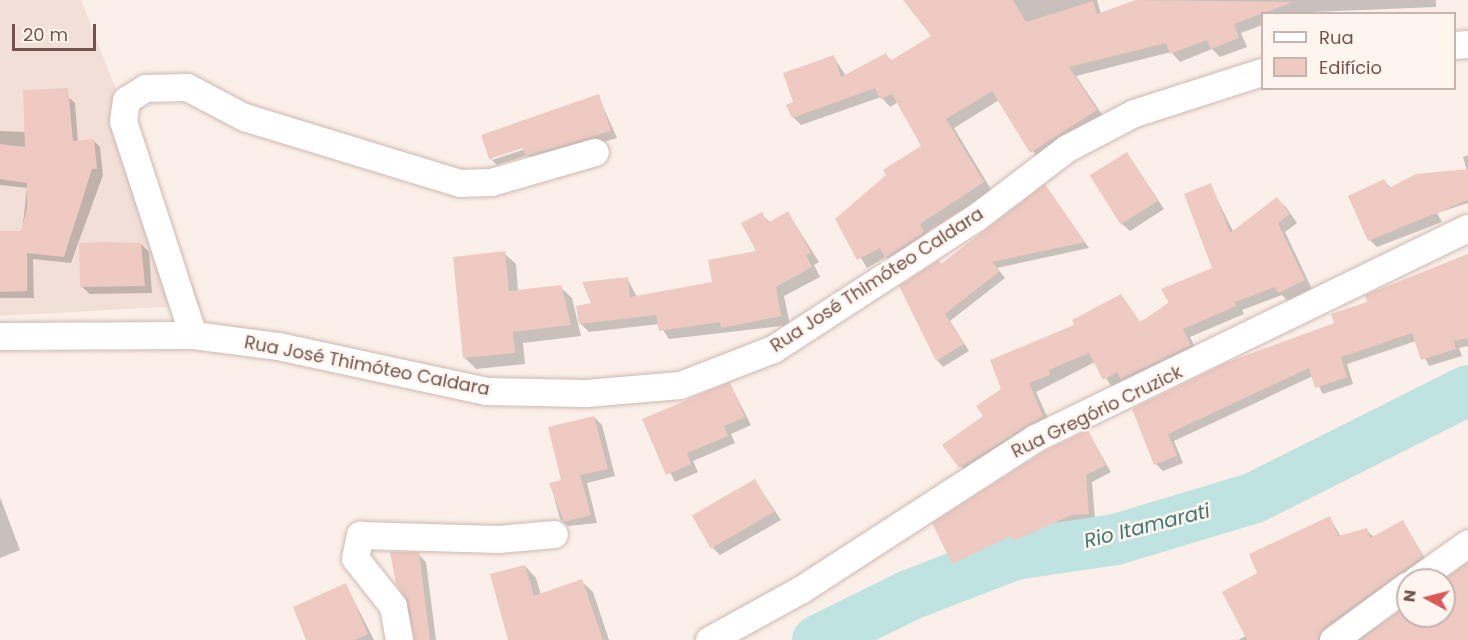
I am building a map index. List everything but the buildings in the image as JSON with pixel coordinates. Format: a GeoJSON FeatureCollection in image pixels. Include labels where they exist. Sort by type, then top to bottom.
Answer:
{"type":"FeatureCollection","features":[{"type":"Feature","properties":{"kind":"street","name":"Rua José Thimóteo Caldara"},"geometry":{"type":"LineString","coordinates":[[0,336],[193,335],[278,346],[486,391],[586,393],[680,385],[773,349],[975,218],[1067,148],[1134,113],[1261,73]]}},
{"type":"Feature","properties":{"kind":"street"},"geometry":{"type":"LineString","coordinates":[[193,335],[123,121],[126,100],[145,88],[187,87],[244,117],[459,183],[491,182],[595,152]]}},
{"type":"Feature","properties":{"kind":"street","name":"Rua Gregório Cruzick"},"geometry":{"type":"LineString","coordinates":[[709,640],[800,590],[1035,438],[1468,228]]}},
{"type":"Feature","properties":{"kind":"street"},"geometry":{"type":"LineString","coordinates":[[399,640],[393,606],[355,558],[360,535],[498,539],[554,534]]}},
{"type":"Feature","properties":{"kind":"street"},"geometry":{"type":"LineString","coordinates":[[1433,568],[1468,543]]}},
{"type":"Feature","properties":{"kind":"street"},"geometry":{"type":"LineString","coordinates":[[1333,640],[1396,594]]}},
{"type":"Feature","properties":{"kind":"shaded area"},"geometry":{"type":"Polygon","coordinates":[[[0,0],[81,0],[200,305],[0,316],[0,0]]]}},
{"type":"Feature","properties":{"kind":"waterway","name":"Rio Itamarati"},"geometry":{"type":"LineString","coordinates":[[817,640],[908,595],[1014,554],[1115,539],[1252,498],[1468,390]]}}]}
